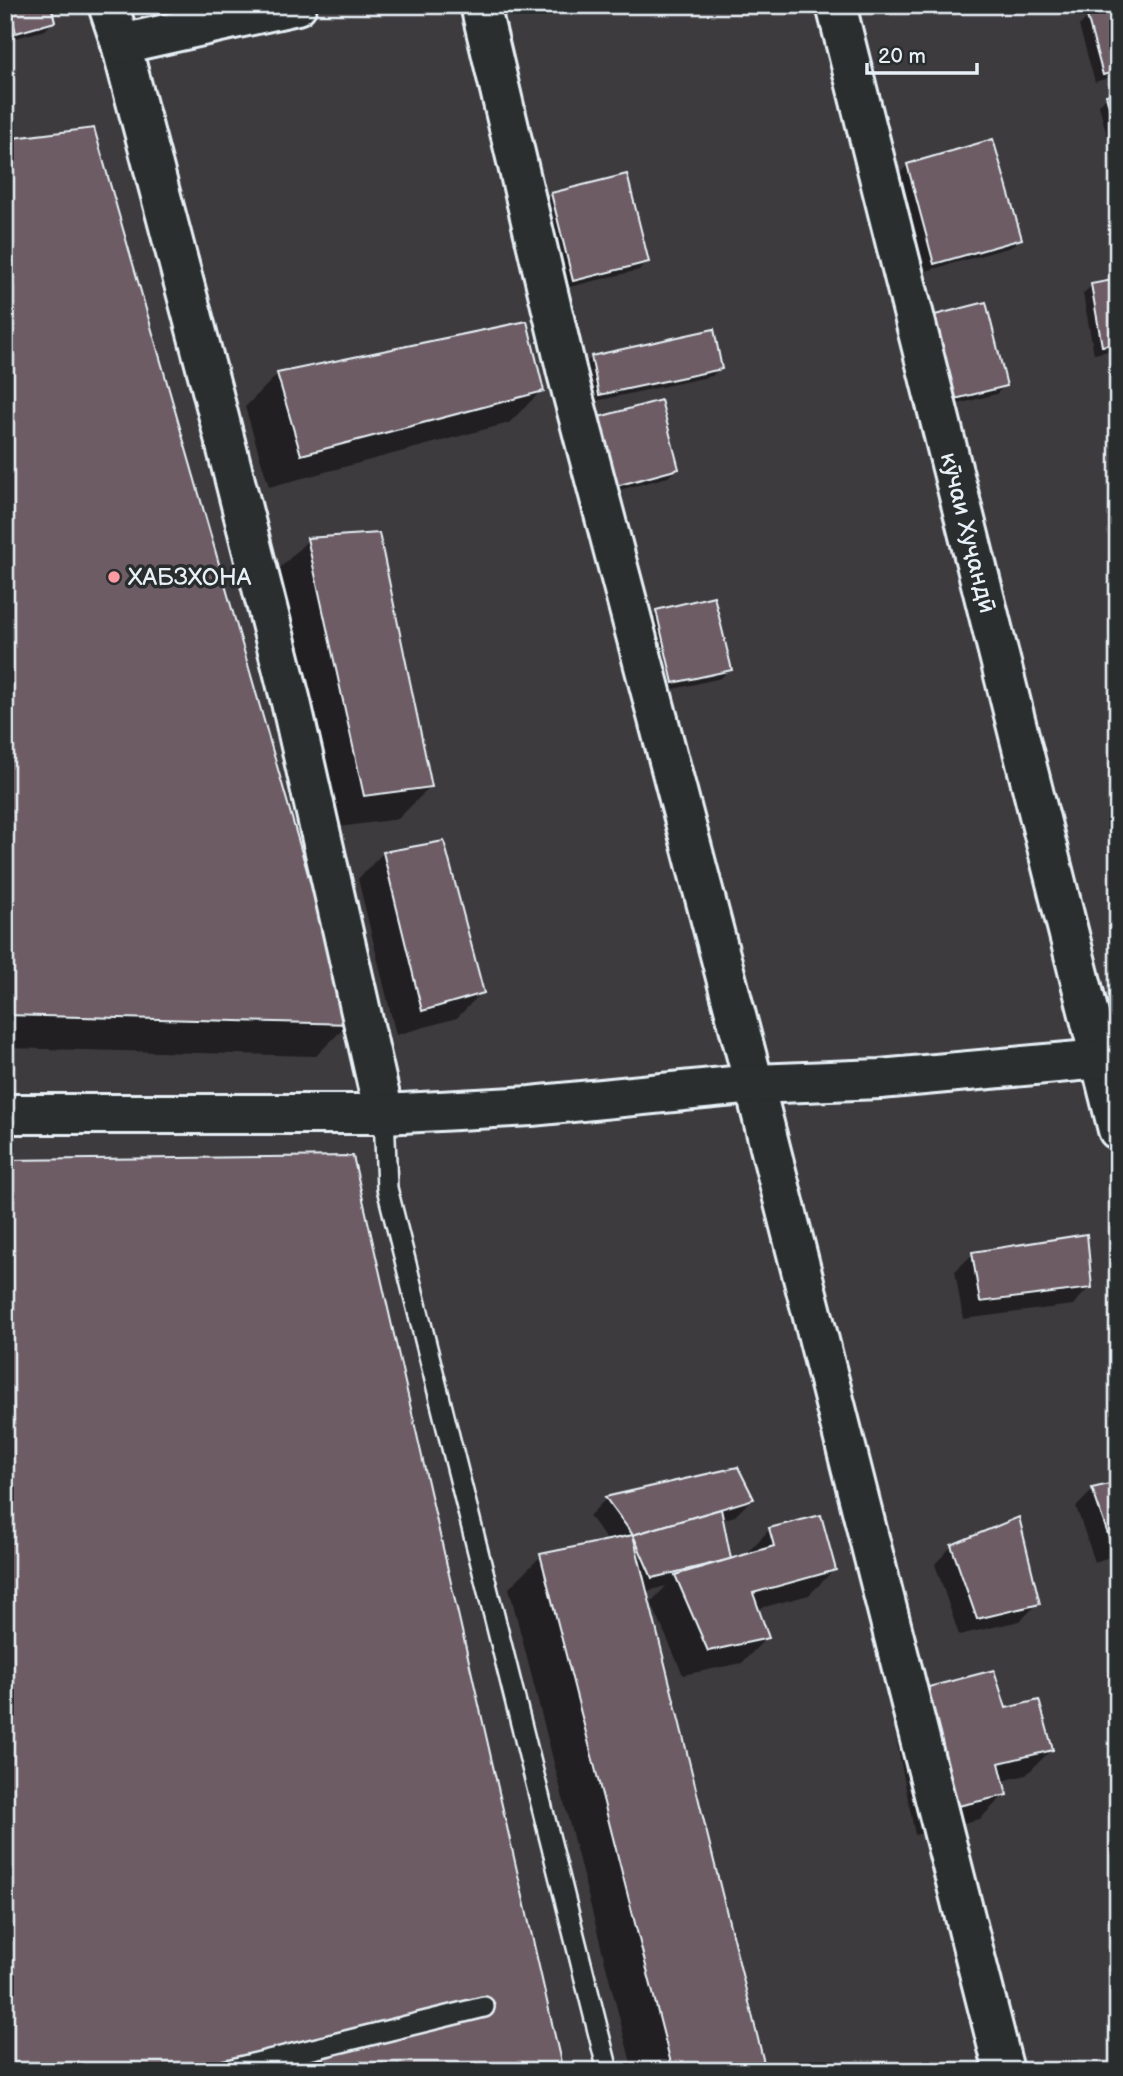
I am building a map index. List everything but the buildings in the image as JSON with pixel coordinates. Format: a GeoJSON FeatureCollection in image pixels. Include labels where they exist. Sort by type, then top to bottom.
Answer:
{"type":"FeatureCollection","features":[{"type":"Feature","properties":{"kind":"street"},"geometry":{"type":"LineString","coordinates":[[108,5],[121,44],[212,390],[291,702],[384,1114]]}},
{"type":"Feature","properties":{"kind":"street"},"geometry":{"type":"LineString","coordinates":[[121,44],[297,5]]}},
{"type":"Feature","properties":{"kind":"street"},"geometry":{"type":"LineString","coordinates":[[480,5],[567,373],[754,1084],[1004,2071]]}},
{"type":"Feature","properties":{"kind":"street","name":"кӯчаи Хуҷандӣ"},"geometry":{"type":"LineString","coordinates":[[836,5],[1110,1059],[1118,1130]]}},
{"type":"Feature","properties":{"kind":"street"},"geometry":{"type":"LineString","coordinates":[[5,1114],[384,1114],[531,1106],[754,1084],[880,1079],[1110,1059]]}},
{"type":"Feature","properties":{"kind":"lane"},"geometry":{"type":"LineString","coordinates":[[384,1114],[387,1188],[608,2071]]}},
{"type":"Feature","properties":{"kind":"lane"},"geometry":{"type":"LineString","coordinates":[[224,2071],[484,2007]]}},
{"type":"Feature","properties":{"kind":"place","name":"ХАБЗХОНА"},"geometry":{"type":"Point","coordinates":[114,577]}}]}
